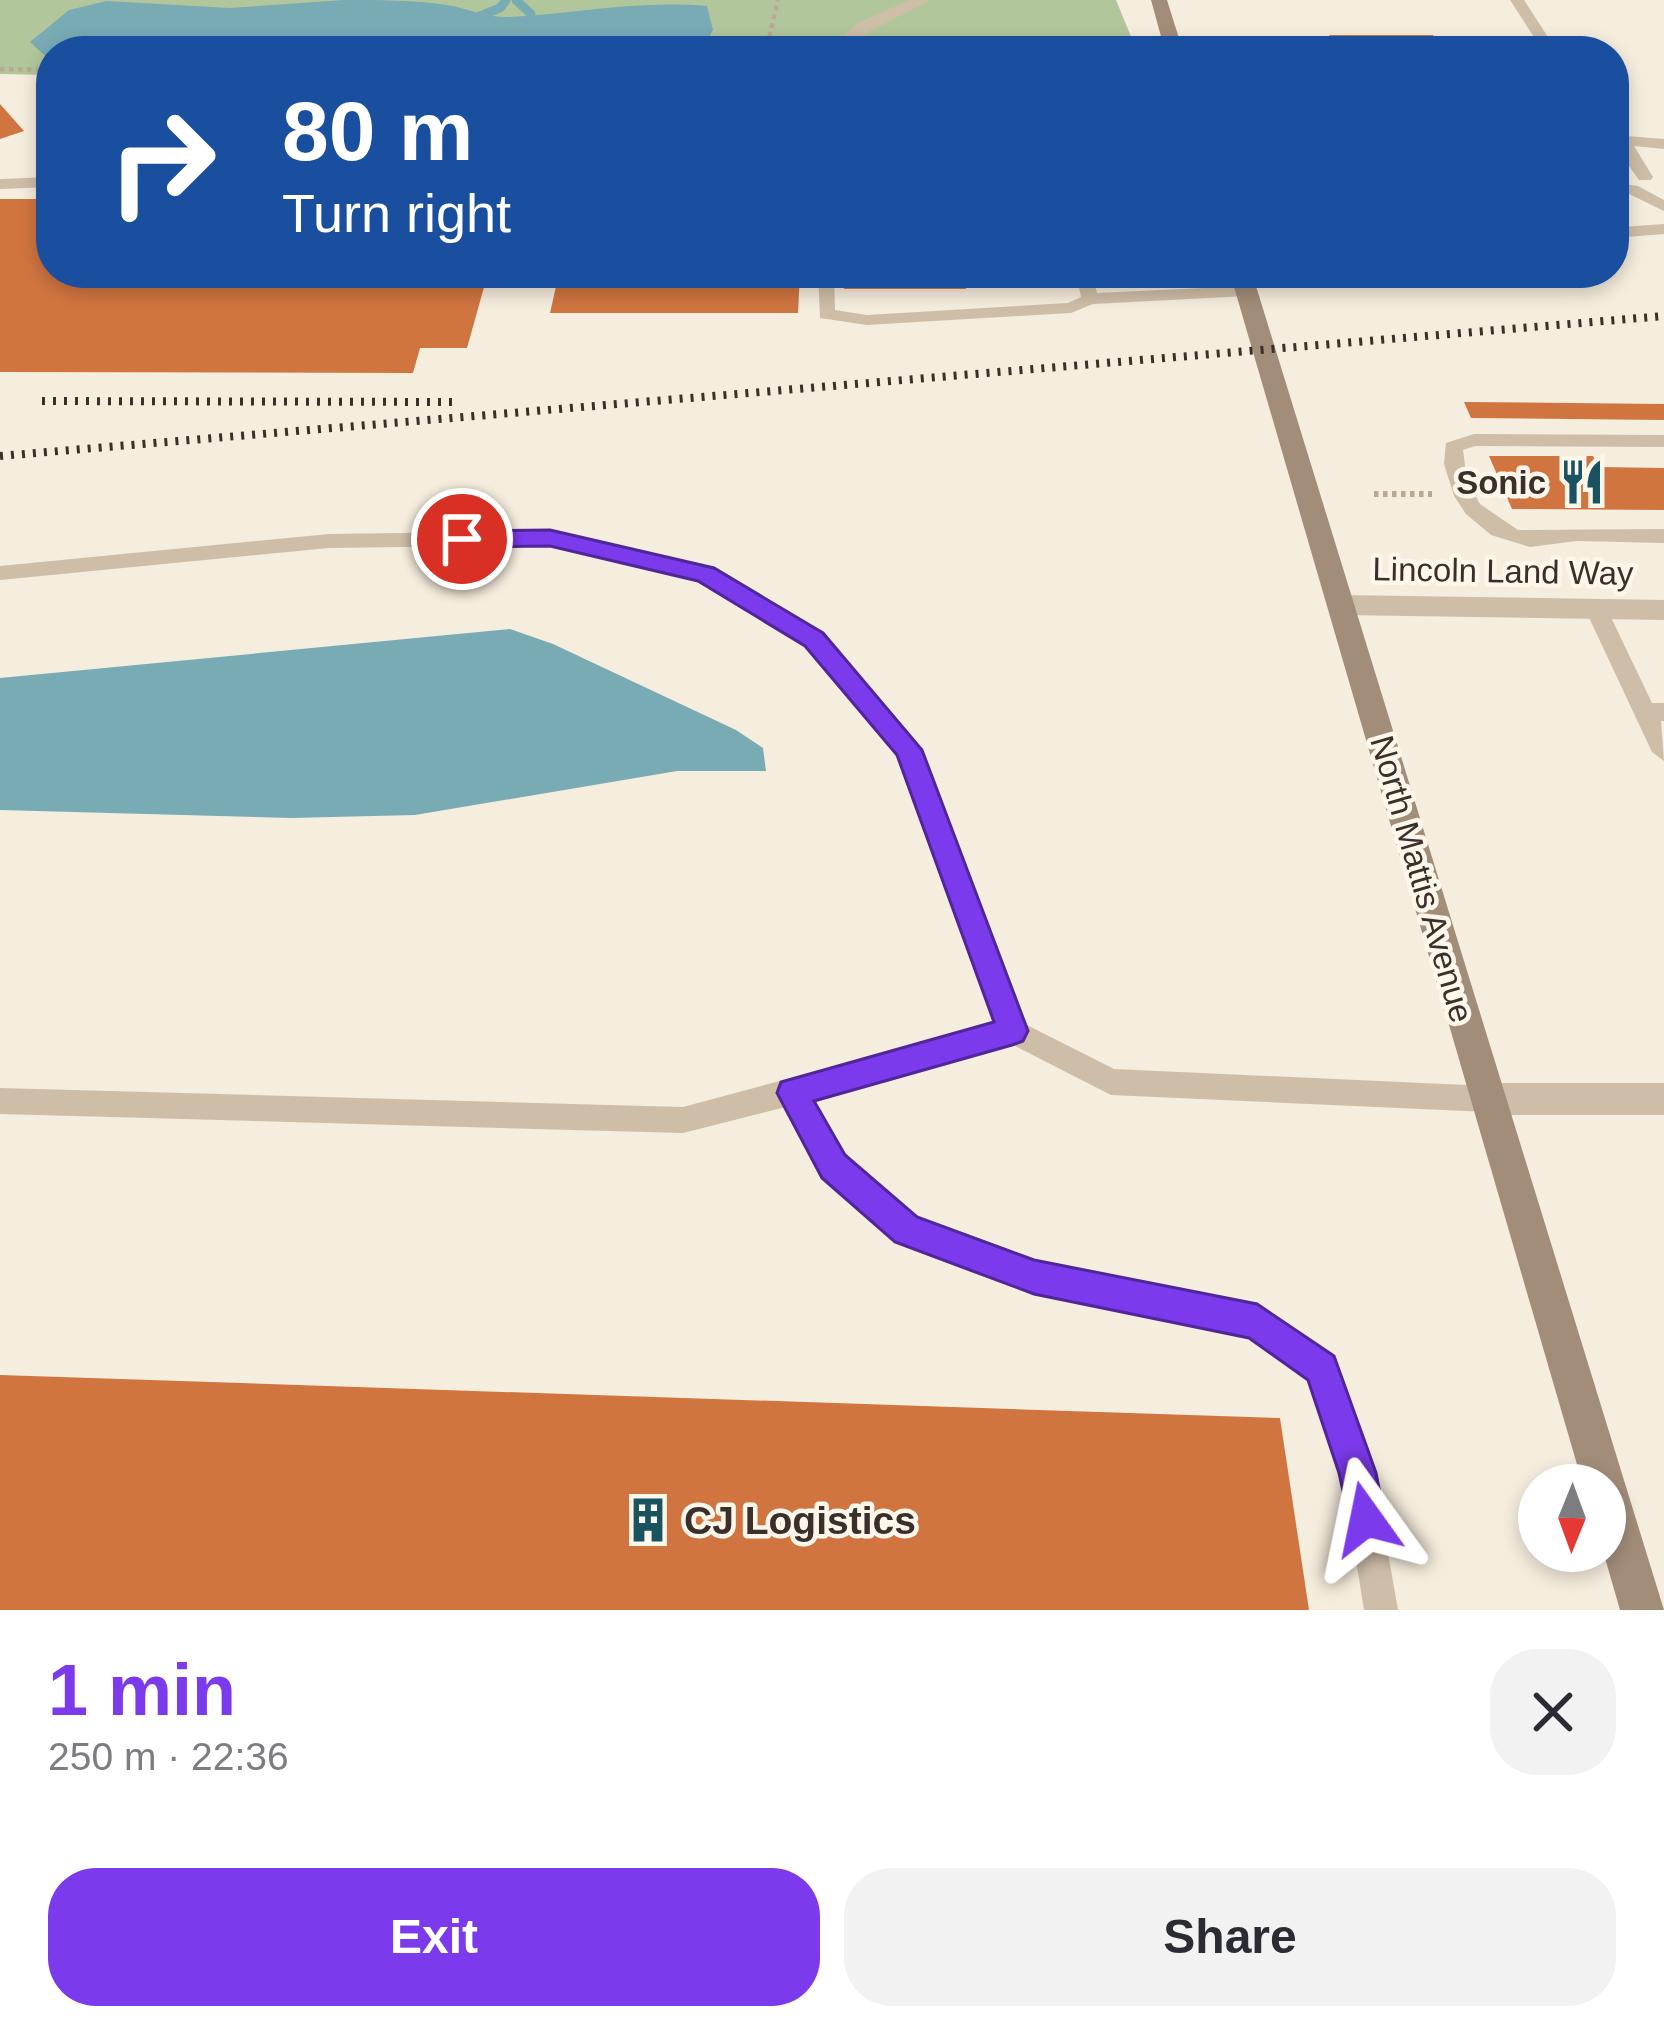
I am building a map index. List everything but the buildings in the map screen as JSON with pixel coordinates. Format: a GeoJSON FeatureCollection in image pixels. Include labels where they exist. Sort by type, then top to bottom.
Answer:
{"type":"FeatureCollection","features":[{"type":"Feature","properties":{"kind":"main road"},"geometry":{"type":"LineString","coordinates":[[1160,0],[1170,36]]}},
{"type":"Feature","properties":{"kind":"main road","name":"North Mattis Avenue"},"geometry":{"type":"LineString","coordinates":[[1246,288],[1598,1464]]}},
{"type":"Feature","properties":{"kind":"main road","name":"North Mattis Avenue"},"geometry":{"type":"LineString","coordinates":[[1626,1556],[1642,1610]]}},
{"type":"Feature","properties":{"kind":"street"},"geometry":{"type":"LineString","coordinates":[[853,36],[923,0]]}},
{"type":"Feature","properties":{"kind":"street","name":"Lincoln Land Way"},"geometry":{"type":"LineString","coordinates":[[1341,605],[1664,610]]}},
{"type":"Feature","properties":{"kind":"street"},"geometry":{"type":"LineString","coordinates":[[1488,1099],[1664,1099]]}},
{"type":"Feature","properties":{"kind":"lane"},"geometry":{"type":"LineString","coordinates":[[1517,0],[1540,36]]}},
{"type":"Feature","properties":{"kind":"lane"},"geometry":{"type":"LineString","coordinates":[[1629,142],[1664,144]]}},
{"type":"Feature","properties":{"kind":"lane"},"geometry":{"type":"LineString","coordinates":[[1629,154],[1645,176]]}},
{"type":"Feature","properties":{"kind":"lane"},"geometry":{"type":"LineString","coordinates":[[0,184],[36,183]]}},
{"type":"Feature","properties":{"kind":"lane"},"geometry":{"type":"LineString","coordinates":[[1629,189],[1664,206]]}},
{"type":"Feature","properties":{"kind":"lane"},"geometry":{"type":"LineString","coordinates":[[1629,230],[1664,229]]}},
{"type":"Feature","properties":{"kind":"lane"},"geometry":{"type":"LineString","coordinates":[[826,288],[826,314],[867,320],[1071,308],[1090,299],[1190,288]]}},
{"type":"Feature","properties":{"kind":"lane"},"geometry":{"type":"LineString","coordinates":[[1087,288],[1090,299]]}},
{"type":"Feature","properties":{"kind":"lane"},"geometry":{"type":"LineString","coordinates":[[1657,535],[1569,534],[1533,540],[1499,532],[1475,516],[1452,464],[1453,447],[1490,440],[1664,441]]}},
{"type":"Feature","properties":{"kind":"lane"},"geometry":{"type":"LineString","coordinates":[[1490,440],[1542,454],[1664,455]]}},
{"type":"Feature","properties":{"kind":"lane"},"geometry":{"type":"LineString","coordinates":[[0,573],[329,541],[550,538],[705,574],[814,639],[909,750],[1012,1031],[1111,1082],[1488,1099]]}},
{"type":"Feature","properties":{"kind":"lane"},"geometry":{"type":"LineString","coordinates":[[1596,609],[1655,712],[1664,752]]}},
{"type":"Feature","properties":{"kind":"lane"},"geometry":{"type":"LineString","coordinates":[[0,1102],[683,1120],[1012,1031]]}},
{"type":"Feature","properties":{"kind":"lane"},"geometry":{"type":"LineString","coordinates":[[793,1093],[833,1167],[907,1230],[1034,1277],[1257,1322],[1322,1369],[1358,1473],[1382,1610]]}},
{"type":"Feature","properties":{"kind":"path"},"geometry":{"type":"LineString","coordinates":[[769,36],[778,0]]}},
{"type":"Feature","properties":{"kind":"path"},"geometry":{"type":"LineString","coordinates":[[0,69],[36,70]]}},
{"type":"Feature","properties":{"kind":"path"},"geometry":{"type":"LineString","coordinates":[[1373,494],[1448,494]]}},
{"type":"Feature","properties":{"kind":"green space"},"geometry":{"type":"Polygon","coordinates":[[[0,0],[1116,0],[1131,36],[36,36],[36,75],[0,74],[0,0]]]}},
{"type":"Feature","properties":{"kind":"water"},"geometry":{"type":"Polygon","coordinates":[[[107,1],[230,8],[396,1],[434,3],[502,17],[633,6],[707,6],[713,30],[710,36],[37,36],[69,10],[107,1]]]}},
{"type":"Feature","properties":{"kind":"water"},"geometry":{"type":"Polygon","coordinates":[[[510,629],[553,644],[736,730],[763,748],[766,771],[677,771],[415,815],[291,818],[0,810],[0,678],[510,629]]]}},
{"type":"Feature","properties":{"kind":"waterway"},"geometry":{"type":"LineString","coordinates":[[480,16],[500,8],[506,0]]}},
{"type":"Feature","properties":{"kind":"waterway"},"geometry":{"type":"LineString","coordinates":[[516,0],[531,14]]}},
{"type":"Feature","properties":{"kind":"railway"},"geometry":{"type":"LineString","coordinates":[[0,456],[1664,316]]}},
{"type":"Feature","properties":{"kind":"railway"},"geometry":{"type":"LineString","coordinates":[[42,401],[455,402]]}},
{"type":"Feature","properties":{"kind":"place","name":"Sonic"},"geometry":{"type":"Point","coordinates":[1582,482]}},
{"type":"Feature","properties":{"kind":"place","name":"CJ Logistics"},"geometry":{"type":"Point","coordinates":[648,1520]}},
{"type":"Feature","properties":{"kind":"route"},"geometry":{"type":"LineString","coordinates":[[462,539],[550,538],[705,574],[814,639],[909,750],[1012,1031],[793,1093],[833,1167],[907,1230],[1034,1277],[1257,1322],[1322,1369],[1358,1473],[1366,1519]]}}]}
